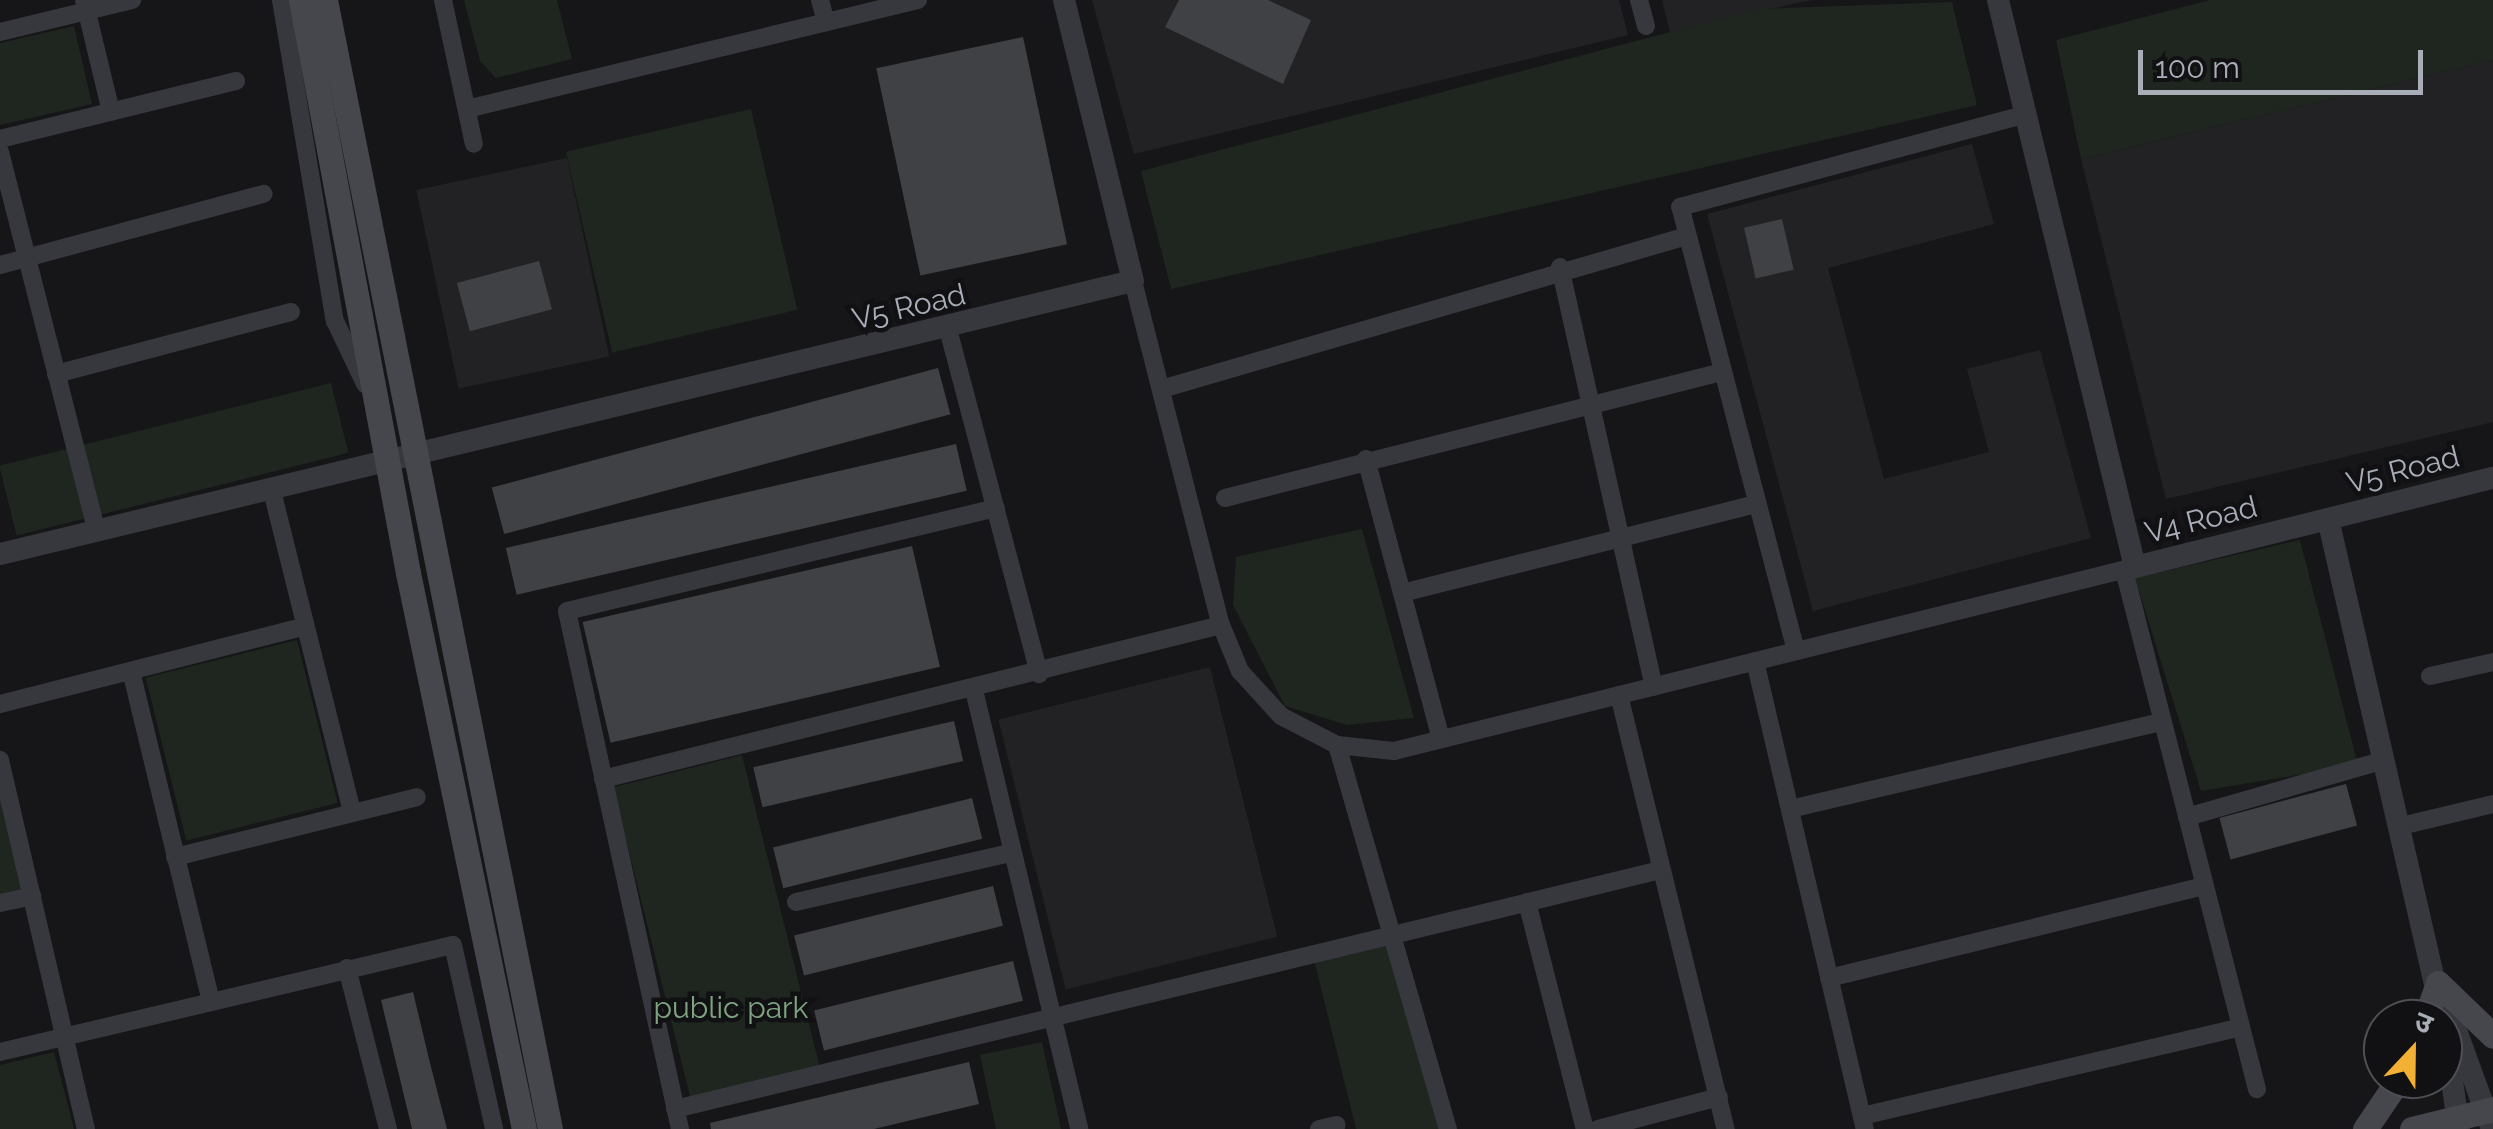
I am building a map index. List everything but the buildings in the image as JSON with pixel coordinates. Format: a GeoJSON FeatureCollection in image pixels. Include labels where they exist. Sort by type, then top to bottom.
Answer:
{"type":"FeatureCollection","features":[{"type":"Feature","properties":{"kind":"main road"},"geometry":{"type":"LineString","coordinates":[[301,0],[388,457],[524,1129]]}},
{"type":"Feature","properties":{"kind":"main road"},"geometry":{"type":"LineString","coordinates":[[326,0],[550,1129]]}},
{"type":"Feature","properties":{"kind":"main road"},"geometry":{"type":"LineString","coordinates":[[2432,999],[2438,983],[2493,1036]]}},
{"type":"Feature","properties":{"kind":"main road"},"geometry":{"type":"LineString","coordinates":[[2364,1129],[2384,1099]]}},
{"type":"Feature","properties":{"kind":"main road"},"geometry":{"type":"LineString","coordinates":[[2412,1129],[2490,1116]]}},
{"type":"Feature","properties":{"kind":"street"},"geometry":{"type":"LineString","coordinates":[[0,32],[85,6],[132,0]]}},
{"type":"Feature","properties":{"kind":"street"},"geometry":{"type":"LineString","coordinates":[[281,0],[334,321],[379,411]]}},
{"type":"Feature","properties":{"kind":"street"},"geometry":{"type":"LineString","coordinates":[[443,0],[474,144]]}},
{"type":"Feature","properties":{"kind":"street"},"geometry":{"type":"LineString","coordinates":[[820,0],[826,22]]}},
{"type":"Feature","properties":{"kind":"street"},"geometry":{"type":"LineString","coordinates":[[467,109],[918,0]]}},
{"type":"Feature","properties":{"kind":"street"},"geometry":{"type":"LineString","coordinates":[[1064,0],[1132,281],[1166,388],[1221,625],[1240,671],[1281,716],[1337,744],[1394,751],[2130,569],[2162,722],[2257,1088]]}},
{"type":"Feature","properties":{"kind":"street"},"geometry":{"type":"LineString","coordinates":[[1639,0],[1646,26]]}},
{"type":"Feature","properties":{"kind":"street","name":"V4 Road"},"geometry":{"type":"LineString","coordinates":[[1998,0],[2130,569],[2328,520]]}},
{"type":"Feature","properties":{"kind":"street"},"geometry":{"type":"LineString","coordinates":[[85,6],[111,112]]}},
{"type":"Feature","properties":{"kind":"street"},"geometry":{"type":"LineString","coordinates":[[0,139],[236,81]]}},
{"type":"Feature","properties":{"kind":"street"},"geometry":{"type":"LineString","coordinates":[[1796,651],[1680,207],[2024,115]]}},
{"type":"Feature","properties":{"kind":"street"},"geometry":{"type":"LineString","coordinates":[[0,152],[96,530]]}},
{"type":"Feature","properties":{"kind":"street"},"geometry":{"type":"LineString","coordinates":[[0,265],[264,194]]}},
{"type":"Feature","properties":{"kind":"street"},"geometry":{"type":"LineString","coordinates":[[1166,388],[1560,267],[1688,236]]}},
{"type":"Feature","properties":{"kind":"street"},"geometry":{"type":"LineString","coordinates":[[1560,267],[1654,686]]}},
{"type":"Feature","properties":{"kind":"street","name":"V5 Road"},"geometry":{"type":"LineString","coordinates":[[0,554],[416,450],[948,329],[1132,281]]}},
{"type":"Feature","properties":{"kind":"street"},"geometry":{"type":"LineString","coordinates":[[56,374],[292,312]]}},
{"type":"Feature","properties":{"kind":"street"},"geometry":{"type":"LineString","coordinates":[[948,329],[1040,674]]}},
{"type":"Feature","properties":{"kind":"street"},"geometry":{"type":"LineString","coordinates":[[1225,498],[1366,459],[1722,372]]}},
{"type":"Feature","properties":{"kind":"street"},"geometry":{"type":"LineString","coordinates":[[1366,459],[1441,739]]}},
{"type":"Feature","properties":{"kind":"street","name":"V5 Road"},"geometry":{"type":"LineString","coordinates":[[2328,520],[2493,478]]}},
{"type":"Feature","properties":{"kind":"street"},"geometry":{"type":"LineString","coordinates":[[270,486],[352,813]]}},
{"type":"Feature","properties":{"kind":"street"},"geometry":{"type":"LineString","coordinates":[[1402,593],[1756,504]]}},
{"type":"Feature","properties":{"kind":"street"},"geometry":{"type":"LineString","coordinates":[[680,1129],[566,611],[996,508]]}},
{"type":"Feature","properties":{"kind":"street"},"geometry":{"type":"LineString","coordinates":[[2328,520],[2440,999]]}},
{"type":"Feature","properties":{"kind":"street"},"geometry":{"type":"LineString","coordinates":[[603,779],[1040,674],[1221,625]]}},
{"type":"Feature","properties":{"kind":"street"},"geometry":{"type":"LineString","coordinates":[[0,704],[305,626]]}},
{"type":"Feature","properties":{"kind":"street"},"geometry":{"type":"LineString","coordinates":[[1755,661],[1863,1123],[2241,1027]]}},
{"type":"Feature","properties":{"kind":"street"},"geometry":{"type":"LineString","coordinates":[[2430,676],[2493,662]]}},
{"type":"Feature","properties":{"kind":"street"},"geometry":{"type":"LineString","coordinates":[[131,671],[211,1000]]}},
{"type":"Feature","properties":{"kind":"street"},"geometry":{"type":"LineString","coordinates":[[974,690],[1079,1129]]}},
{"type":"Feature","properties":{"kind":"street"},"geometry":{"type":"LineString","coordinates":[[1619,695],[1726,1129]]}},
{"type":"Feature","properties":{"kind":"street"},"geometry":{"type":"LineString","coordinates":[[1790,809],[2162,722]]}},
{"type":"Feature","properties":{"kind":"street"},"geometry":{"type":"LineString","coordinates":[[1337,744],[1388,936],[1448,1129]]}},
{"type":"Feature","properties":{"kind":"street"},"geometry":{"type":"LineString","coordinates":[[0,760],[86,1129]]}},
{"type":"Feature","properties":{"kind":"street"},"geometry":{"type":"LineString","coordinates":[[2187,817],[2385,760]]}},
{"type":"Feature","properties":{"kind":"street"},"geometry":{"type":"LineString","coordinates":[[175,858],[417,797]]}},
{"type":"Feature","properties":{"kind":"street"},"geometry":{"type":"LineString","coordinates":[[2401,826],[2493,804]]}},
{"type":"Feature","properties":{"kind":"street"},"geometry":{"type":"LineString","coordinates":[[796,902],[1010,853]]}},
{"type":"Feature","properties":{"kind":"street"},"geometry":{"type":"LineString","coordinates":[[675,1109],[1661,870]]}},
{"type":"Feature","properties":{"kind":"street"},"geometry":{"type":"LineString","coordinates":[[1829,978],[2204,886]]}},
{"type":"Feature","properties":{"kind":"street"},"geometry":{"type":"LineString","coordinates":[[0,904],[32,896]]}},
{"type":"Feature","properties":{"kind":"street"},"geometry":{"type":"LineString","coordinates":[[1527,902],[1585,1129]]}},
{"type":"Feature","properties":{"kind":"street"},"geometry":{"type":"LineString","coordinates":[[0,1052],[453,945],[494,1129]]}},
{"type":"Feature","properties":{"kind":"street"},"geometry":{"type":"LineString","coordinates":[[347,968],[388,1129]]}},
{"type":"Feature","properties":{"kind":"street"},"geometry":{"type":"LineString","coordinates":[[2438,983],[2490,1116]]}},
{"type":"Feature","properties":{"kind":"street"},"geometry":{"type":"LineString","coordinates":[[1598,1129],[1719,1098]]}},
{"type":"Feature","properties":{"kind":"street"},"geometry":{"type":"LineString","coordinates":[[2454,1099],[2457,1124]]}},
{"type":"Feature","properties":{"kind":"shaded area"},"geometry":{"type":"Polygon","coordinates":[[[1092,0],[1619,0],[1628,35],[1134,154],[1092,0]]]}},
{"type":"Feature","properties":{"kind":"shaded area"},"geometry":{"type":"Polygon","coordinates":[[[1662,0],[1811,0],[1670,32],[1662,0]]]}},
{"type":"Feature","properties":{"kind":"shaded area"},"geometry":{"type":"Polygon","coordinates":[[[2493,60],[2493,422],[2166,499],[2081,159],[2493,60]]]}},
{"type":"Feature","properties":{"kind":"shaded area"},"geometry":{"type":"Polygon","coordinates":[[[1972,144],[1994,224],[1828,268],[1884,479],[1989,452],[1967,369],[2040,350],[2091,538],[1813,611],[1707,214],[1972,144]]]}},
{"type":"Feature","properties":{"kind":"shaded area"},"geometry":{"type":"Polygon","coordinates":[[[567,158],[609,357],[459,389],[416,190],[567,158]]]}},
{"type":"Feature","properties":{"kind":"shaded area"},"geometry":{"type":"Polygon","coordinates":[[[1210,667],[1277,937],[1066,989],[998,720],[1210,667]]]}},
{"type":"Feature","properties":{"kind":"green space"},"geometry":{"type":"Polygon","coordinates":[[[464,0],[557,0],[572,59],[496,78],[480,61],[464,0]]]}},
{"type":"Feature","properties":{"kind":"green space"},"geometry":{"type":"Polygon","coordinates":[[[2210,0],[2493,0],[2493,60],[2081,159],[2056,40],[2210,0]]]}},
{"type":"Feature","properties":{"kind":"green space"},"geometry":{"type":"Polygon","coordinates":[[[1952,2],[1977,105],[1171,289],[1141,171],[1758,9],[1952,2]]]}},
{"type":"Feature","properties":{"kind":"green space"},"geometry":{"type":"Polygon","coordinates":[[[74,26],[92,104],[0,125],[0,43],[74,26]]]}},
{"type":"Feature","properties":{"kind":"green space"},"geometry":{"type":"Polygon","coordinates":[[[751,109],[797,310],[612,352],[566,152],[751,109]]]}},
{"type":"Feature","properties":{"kind":"green space"},"geometry":{"type":"Polygon","coordinates":[[[331,383],[348,453],[17,536],[0,466],[331,383]]]}},
{"type":"Feature","properties":{"kind":"green space"},"geometry":{"type":"Polygon","coordinates":[[[1362,529],[1414,718],[1347,725],[1285,706],[1233,605],[1236,557],[1362,529]]]}},
{"type":"Feature","properties":{"kind":"green space"},"geometry":{"type":"Polygon","coordinates":[[[2300,540],[2358,765],[2201,791],[2135,578],[2300,540]]]}},
{"type":"Feature","properties":{"kind":"green space"},"geometry":{"type":"Polygon","coordinates":[[[297,640],[338,803],[186,841],[146,678],[297,640]]]}},
{"type":"Feature","properties":{"kind":"green space","name":"public park"},"geometry":{"type":"Polygon","coordinates":[[[742,755],[819,1065],[690,1098],[613,787],[742,755]]]}},
{"type":"Feature","properties":{"kind":"green space"},"geometry":{"type":"Polygon","coordinates":[[[0,800],[22,889],[0,894],[0,800]]]}},
{"type":"Feature","properties":{"kind":"green space"},"geometry":{"type":"Polygon","coordinates":[[[1394,942],[1440,1128],[1356,1129],[1314,962],[1394,942]]]}},
{"type":"Feature","properties":{"kind":"green space"},"geometry":{"type":"Polygon","coordinates":[[[1042,1042],[1061,1129],[996,1129],[980,1055],[1042,1042]]]}},
{"type":"Feature","properties":{"kind":"green space"},"geometry":{"type":"Polygon","coordinates":[[[54,1052],[74,1129],[0,1129],[0,1065],[54,1052]]]}}]}
